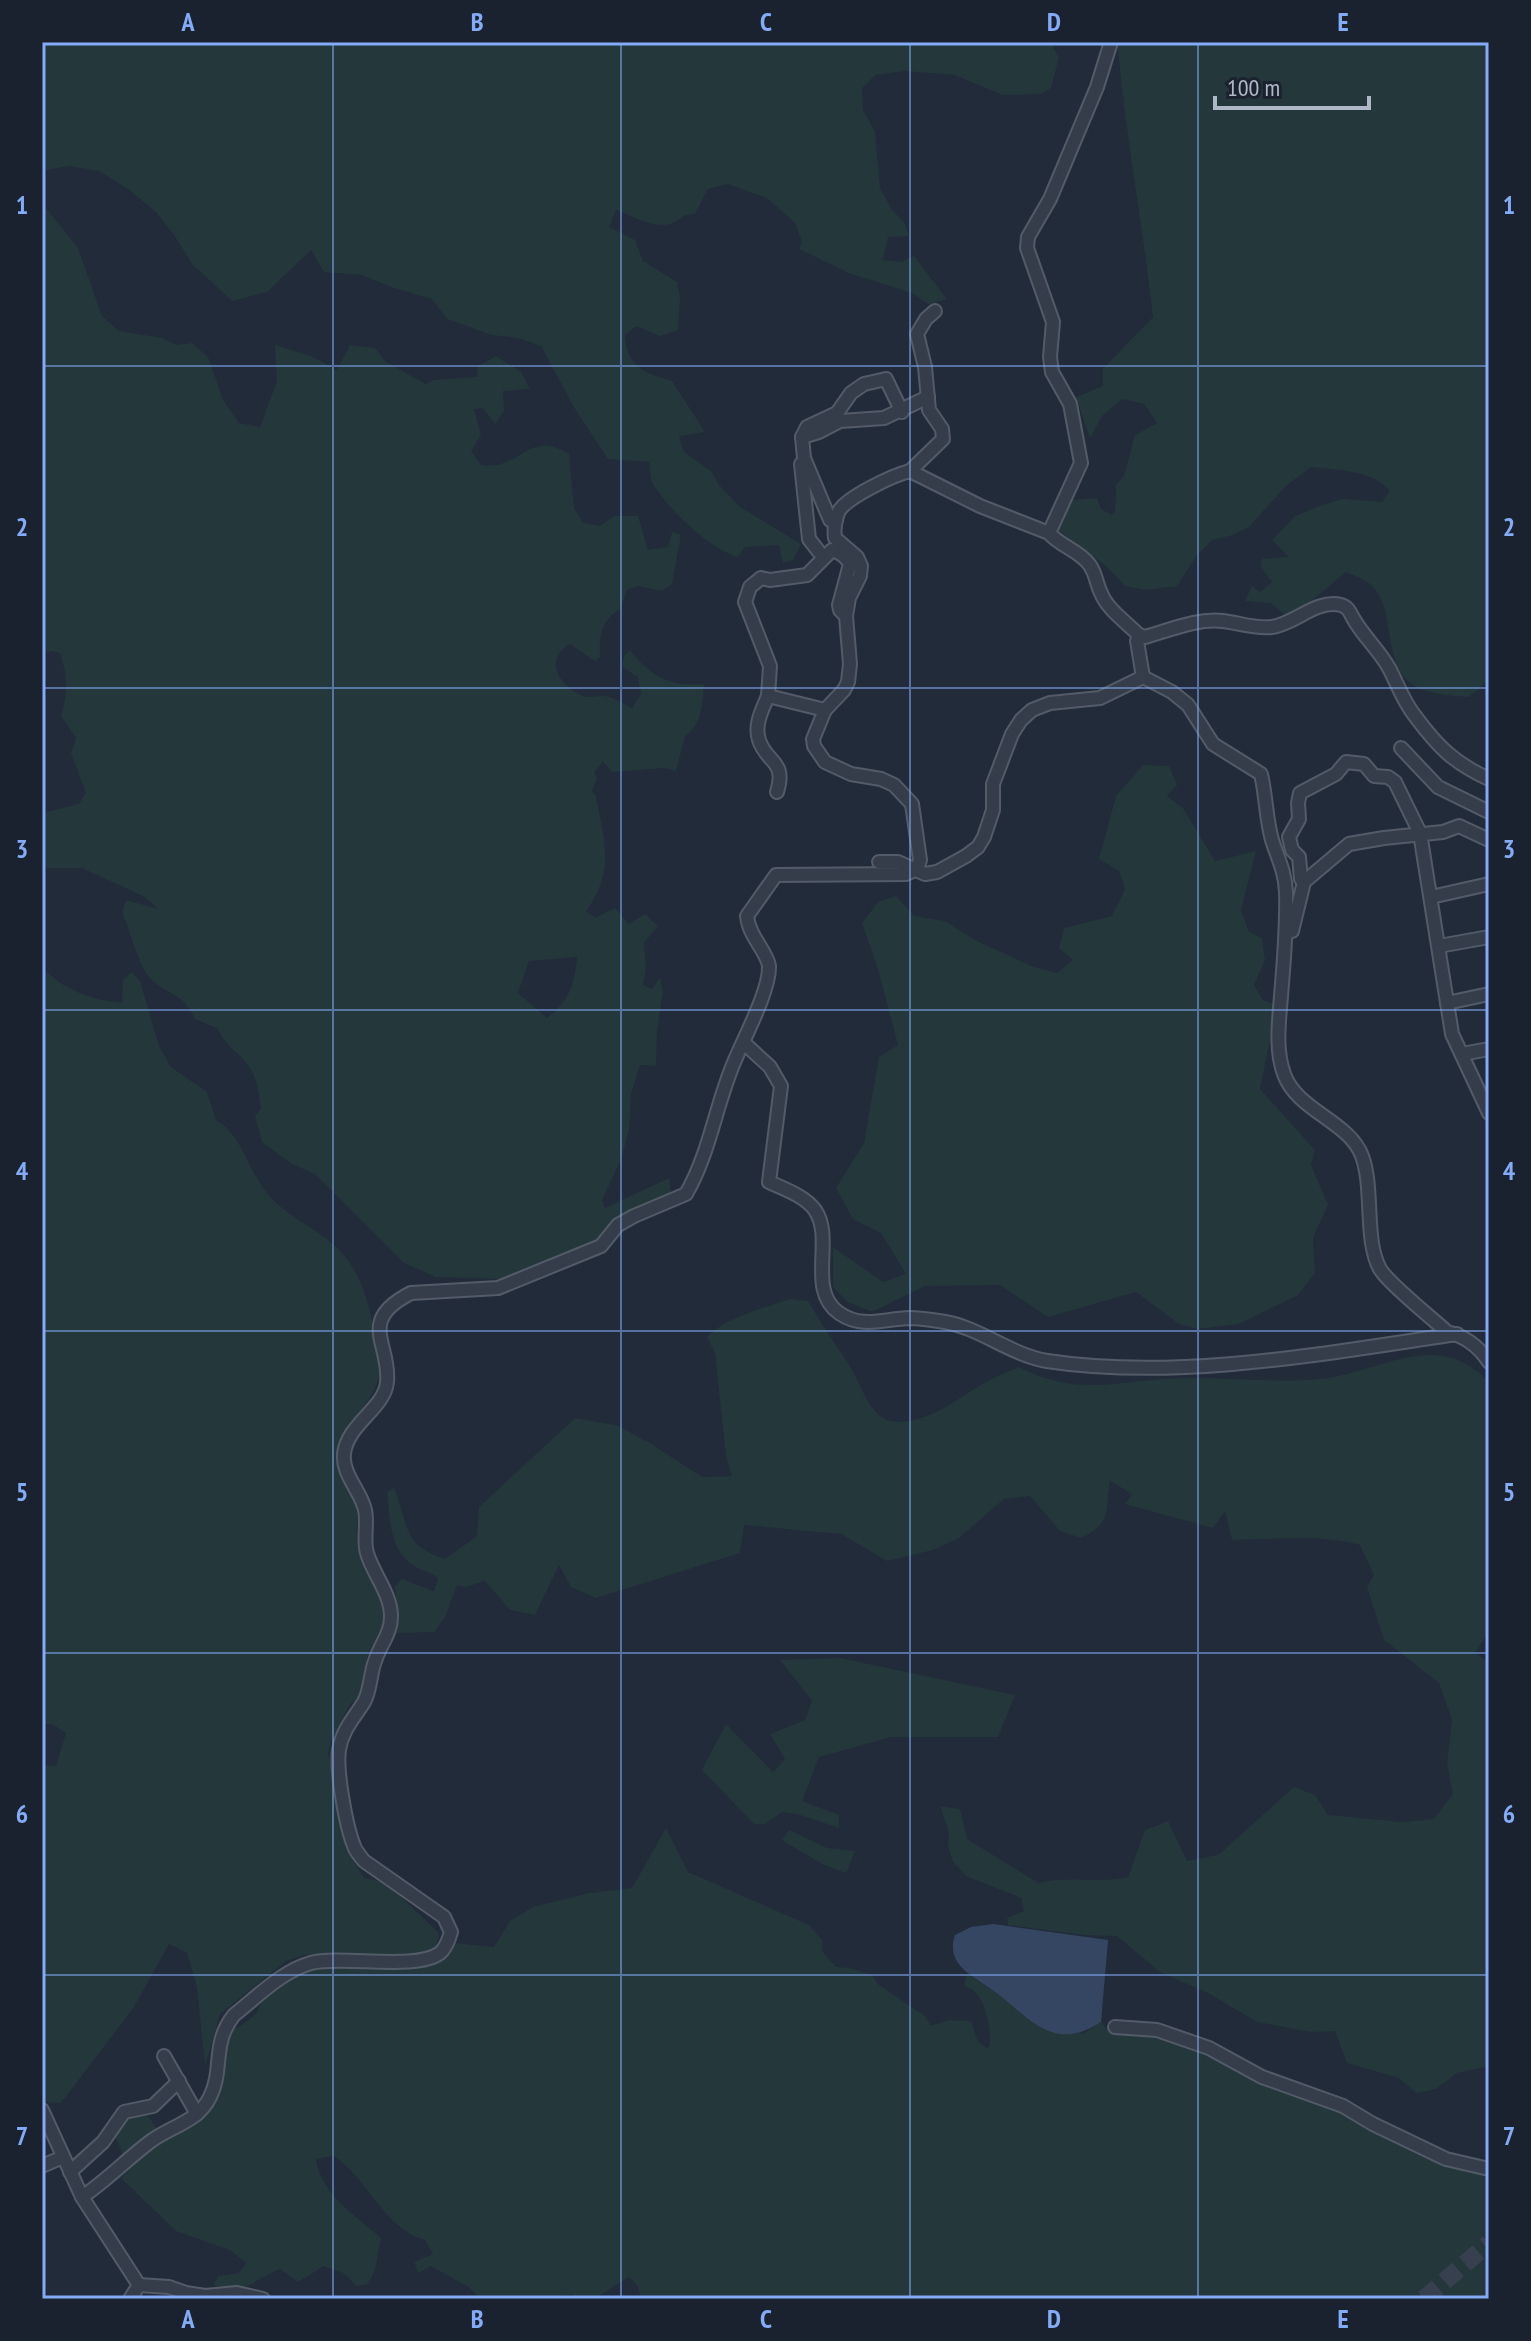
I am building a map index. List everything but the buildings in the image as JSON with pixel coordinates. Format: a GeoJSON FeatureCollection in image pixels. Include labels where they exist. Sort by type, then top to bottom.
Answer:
{"type":"FeatureCollection","features":[{"type":"Feature","properties":{"kind":"street"},"geometry":{"type":"LineString","coordinates":[[1049,533],[1081,463],[1070,404],[1052,372],[1053,322],[1031,267],[1028,237],[1050,199],[1097,87],[1111,42]]}},
{"type":"Feature","properties":{"kind":"street"},"geometry":{"type":"LineString","coordinates":[[82,2197],[152,2140],[197,2114],[210,2099],[215,2086],[217,2053],[227,2023],[290,1971],[321,1961],[407,1961],[433,1957],[443,1952],[451,1932],[444,1917],[364,1861],[354,1848],[340,1783],[339,1750],[343,1736],[348,1722],[364,1701],[375,1662],[390,1628],[391,1615],[386,1593],[366,1551],[365,1511],[345,1467],[344,1453],[357,1425],[382,1397],[387,1382],[379,1328],[385,1313],[411,1293],[498,1288],[601,1246],[618,1225],[686,1194],[717,1117],[734,1060],[744,1043],[768,977],[769,963],[749,930],[747,916],[776,875],[906,874],[917,869],[920,860],[912,804],[894,785],[881,779],[851,774],[825,762],[813,739],[825,710],[848,682],[850,664],[846,616],[849,598],[860,576],[861,566],[857,557],[835,538],[838,511],[846,503],[898,474],[910,471],[943,439],[942,429],[929,410],[925,367],[917,334],[935,311]]}},
{"type":"Feature","properties":{"kind":"street"},"geometry":{"type":"LineString","coordinates":[[836,521],[830,520],[804,458],[802,437],[807,427],[837,413],[851,393],[864,384],[886,379],[902,412]]}},
{"type":"Feature","properties":{"kind":"street"},"geometry":{"type":"LineString","coordinates":[[802,437],[840,421],[884,418],[928,397]]}},
{"type":"Feature","properties":{"kind":"street"},"geometry":{"type":"LineString","coordinates":[[804,458],[801,461],[809,539],[823,557]]}},
{"type":"Feature","properties":{"kind":"street"},"geometry":{"type":"LineString","coordinates":[[910,471],[980,506],[1049,533],[1088,562],[1095,573],[1101,596],[1139,635],[1145,637],[1208,621],[1274,627],[1298,619],[1315,607],[1342,605],[1348,609],[1362,634],[1388,667],[1400,695],[1415,717],[1462,767],[1489,779]]}},
{"type":"Feature","properties":{"kind":"street"},"geometry":{"type":"LineString","coordinates":[[777,792],[779,768],[759,742],[757,729],[768,696],[770,666],[745,602],[746,594],[761,578],[770,580],[807,575],[832,550],[847,558],[850,564],[839,605],[846,616]]}},
{"type":"Feature","properties":{"kind":"street"},"geometry":{"type":"LineString","coordinates":[[1139,635],[1137,641],[1143,677]]}},
{"type":"Feature","properties":{"kind":"street"},"geometry":{"type":"LineString","coordinates":[[879,862],[898,862],[925,874],[937,872],[978,847],[993,810],[993,784],[1012,734],[1021,720],[1032,710],[1050,703],[1100,698],[1143,677]]}},
{"type":"Feature","properties":{"kind":"street"},"geometry":{"type":"LineString","coordinates":[[1143,677],[1172,692],[1188,705],[1213,744],[1261,774],[1272,840],[1282,860],[1285,879],[1278,1039],[1284,1075],[1305,1104],[1329,1118],[1360,1149],[1367,1169],[1374,1249],[1380,1269],[1447,1332],[1457,1334],[1480,1349],[1489,1362]]}},
{"type":"Feature","properties":{"kind":"street"},"geometry":{"type":"LineString","coordinates":[[768,696],[825,710]]}},
{"type":"Feature","properties":{"kind":"street"},"geometry":{"type":"LineString","coordinates":[[1401,748],[1438,787],[1489,812]]}},
{"type":"Feature","properties":{"kind":"street"},"geometry":{"type":"LineString","coordinates":[[1304,882],[1299,857],[1292,850],[1289,837],[1299,819],[1300,793],[1336,774],[1346,762],[1364,764],[1374,776],[1388,777],[1395,782],[1420,833],[1452,1034],[1488,1107]]}},
{"type":"Feature","properties":{"kind":"street"},"geometry":{"type":"LineString","coordinates":[[1285,932],[1292,931],[1304,882],[1349,844],[1443,832],[1459,826],[1489,840]]}},
{"type":"Feature","properties":{"kind":"street"},"geometry":{"type":"LineString","coordinates":[[1431,897],[1489,884]]}},
{"type":"Feature","properties":{"kind":"street"},"geometry":{"type":"LineString","coordinates":[[1439,946],[1489,937]]}},
{"type":"Feature","properties":{"kind":"street"},"geometry":{"type":"LineString","coordinates":[[1447,1003],[1489,994]]}},
{"type":"Feature","properties":{"kind":"street"},"geometry":{"type":"LineString","coordinates":[[744,1043],[770,1067],[781,1086],[769,1182],[806,1200],[816,1211],[822,1226],[826,1297],[834,1309],[853,1321],[870,1323],[909,1318],[950,1323],[1043,1360],[1087,1366],[1134,1367],[1276,1360],[1457,1334]]}},
{"type":"Feature","properties":{"kind":"street"},"geometry":{"type":"LineString","coordinates":[[1462,1054],[1489,1049]]}},
{"type":"Feature","properties":{"kind":"street"},"geometry":{"type":"LineString","coordinates":[[1115,2027],[1157,2030],[1209,2048],[1262,2077],[1343,2106],[1446,2159],[1489,2169]]}},
{"type":"Feature","properties":{"kind":"street"},"geometry":{"type":"LineString","coordinates":[[164,2056],[197,2114]]}},
{"type":"Feature","properties":{"kind":"street"},"geometry":{"type":"LineString","coordinates":[[70,2172],[103,2142],[124,2112],[153,2106],[179,2081]]}},
{"type":"Feature","properties":{"kind":"street"},"geometry":{"type":"LineString","coordinates":[[42,2110],[82,2197],[139,2285]]}},
{"type":"Feature","properties":{"kind":"street"},"geometry":{"type":"LineString","coordinates":[[42,2166],[63,2157]]}},
{"type":"Feature","properties":{"kind":"street"},"geometry":{"type":"LineString","coordinates":[[130,2299],[139,2285]]}},
{"type":"Feature","properties":{"kind":"street"},"geometry":{"type":"LineString","coordinates":[[139,2285],[169,2287],[205,2296],[237,2293],[263,2299]]}},
{"type":"Feature","properties":{"kind":"green space"},"geometry":{"type":"Polygon","coordinates":[[[42,42],[1053,42],[1059,57],[1051,88],[1040,94],[1003,95],[955,75],[905,71],[875,75],[862,88],[863,110],[875,132],[880,188],[892,210],[904,222],[909,236],[888,237],[883,260],[902,262],[914,256],[947,299],[928,304],[912,293],[849,273],[799,249],[802,242],[795,223],[767,198],[728,184],[708,189],[695,214],[669,224],[652,224],[616,210],[609,227],[635,240],[643,261],[677,282],[680,298],[678,330],[660,336],[636,326],[625,335],[629,355],[645,371],[672,381],[705,432],[679,436],[684,452],[712,472],[718,484],[740,507],[801,544],[793,560],[783,563],[779,545],[745,547],[738,557],[727,553],[692,528],[662,497],[652,481],[649,462],[608,459],[575,409],[541,346],[518,338],[492,335],[447,319],[432,299],[362,275],[324,272],[311,250],[267,292],[232,301],[192,264],[156,212],[128,189],[99,171],[69,166],[42,171],[42,42]]]}},
{"type":"Feature","properties":{"kind":"green space"},"geometry":{"type":"Polygon","coordinates":[[[1119,42],[1489,42],[1489,680],[1469,697],[1430,692],[1407,680],[1395,658],[1385,611],[1378,594],[1367,582],[1346,572],[1309,603],[1286,616],[1271,603],[1245,601],[1252,586],[1260,592],[1272,582],[1261,567],[1262,559],[1289,557],[1272,540],[1295,516],[1342,499],[1382,502],[1390,491],[1374,479],[1354,472],[1311,467],[1286,486],[1249,527],[1212,540],[1197,555],[1177,586],[1145,590],[1125,586],[1106,566],[1058,530],[1070,500],[1097,498],[1101,509],[1112,515],[1115,512],[1116,485],[1124,476],[1135,435],[1157,423],[1144,404],[1122,399],[1102,416],[1090,438],[1076,397],[1103,386],[1103,369],[1153,317],[1125,116],[1119,42]]]}},
{"type":"Feature","properties":{"kind":"green space"},"geometry":{"type":"Polygon","coordinates":[[[42,203],[78,248],[102,316],[119,331],[162,338],[177,345],[192,343],[208,357],[223,400],[239,423],[260,427],[277,381],[275,345],[311,356],[337,370],[350,345],[375,348],[386,362],[426,384],[434,380],[477,377],[478,366],[496,356],[521,372],[530,389],[503,391],[504,411],[495,424],[483,408],[474,409],[481,435],[471,451],[481,465],[505,463],[533,448],[555,447],[569,454],[574,508],[583,523],[600,526],[614,516],[638,516],[648,550],[668,547],[672,532],[681,535],[672,584],[662,591],[638,586],[627,590],[621,608],[609,618],[603,629],[600,657],[595,661],[570,644],[557,657],[556,665],[561,679],[574,692],[586,697],[610,697],[632,708],[641,694],[638,677],[622,667],[624,656],[630,650],[645,667],[662,678],[681,684],[704,684],[700,713],[695,726],[685,736],[676,771],[664,768],[612,772],[603,761],[594,773],[597,778],[592,792],[596,796],[605,855],[601,882],[586,911],[595,918],[615,908],[629,924],[645,914],[658,926],[644,943],[646,967],[643,985],[652,989],[660,978],[663,991],[656,1066],[640,1065],[631,1094],[629,1131],[621,1159],[602,1200],[605,1208],[669,1178],[671,1192],[612,1222],[595,1242],[502,1279],[436,1277],[404,1263],[315,1174],[292,1164],[262,1142],[255,1116],[261,1109],[258,1089],[247,1064],[217,1028],[195,1019],[185,1003],[149,977],[142,964],[122,912],[126,900],[158,909],[145,897],[82,868],[46,868],[42,857],[42,813],[79,804],[86,793],[71,753],[76,738],[61,716],[66,684],[60,653],[42,653],[42,203]],[[577,957],[529,961],[518,993],[547,1018],[566,998],[577,957]]]}},
{"type":"Feature","properties":{"kind":"green space"},"geometry":{"type":"Polygon","coordinates":[[[1143,765],[1169,766],[1177,785],[1167,796],[1183,808],[1215,861],[1256,851],[1241,910],[1249,932],[1262,938],[1265,960],[1254,985],[1263,1000],[1277,1005],[1260,1089],[1315,1150],[1311,1165],[1328,1205],[1313,1238],[1315,1273],[1298,1295],[1239,1324],[1198,1329],[1179,1324],[1136,1292],[1048,1317],[1000,1285],[925,1286],[872,1312],[848,1302],[833,1287],[833,1247],[883,1282],[906,1274],[881,1233],[853,1219],[836,1188],[864,1143],[879,1057],[898,1045],[862,923],[878,902],[896,896],[914,916],[945,921],[977,941],[1031,966],[1057,973],[1073,960],[1059,948],[1064,928],[1112,916],[1125,889],[1119,871],[1099,859],[1116,796],[1143,765]]]}},
{"type":"Feature","properties":{"kind":"green space"},"geometry":{"type":"Polygon","coordinates":[[[42,967],[59,982],[79,992],[122,1003],[123,980],[132,972],[140,981],[159,1046],[171,1067],[207,1092],[216,1120],[239,1144],[267,1193],[283,1209],[338,1249],[360,1282],[378,1343],[380,1370],[375,1388],[343,1440],[339,1464],[342,1477],[355,1501],[358,1549],[378,1593],[383,1622],[368,1654],[361,1697],[350,1704],[328,1753],[345,1847],[364,1878],[385,1882],[439,1933],[436,1948],[420,1955],[304,1955],[286,1961],[220,2014],[205,2066],[197,1987],[187,1953],[169,1944],[134,2007],[61,2103],[42,2102],[42,1765],[56,1766],[66,1733],[52,1724],[42,1724],[42,967]]]}},
{"type":"Feature","properties":{"kind":"green space"},"geometry":{"type":"Polygon","coordinates":[[[790,1299],[808,1301],[874,1410],[894,1422],[935,1413],[990,1380],[1019,1367],[1040,1376],[1080,1385],[1181,1378],[1291,1380],[1328,1378],[1405,1358],[1430,1355],[1462,1362],[1489,1382],[1489,1631],[1475,1653],[1489,1662],[1489,2066],[1457,2073],[1436,2089],[1416,2093],[1399,2078],[1347,2063],[1335,2031],[1311,2032],[1257,2022],[1208,1993],[1160,1972],[1117,1936],[1008,1925],[1007,1918],[1024,1911],[1021,1898],[966,1876],[953,1862],[948,1847],[949,1832],[940,1806],[960,1809],[967,1839],[1038,1883],[1106,1880],[1128,1877],[1145,1830],[1168,1821],[1187,1861],[1218,1855],[1294,1787],[1315,1795],[1328,1815],[1402,1822],[1434,1819],[1453,1794],[1447,1764],[1452,1720],[1439,1683],[1384,1640],[1367,1587],[1374,1575],[1360,1545],[1313,1538],[1232,1540],[1225,1511],[1213,1528],[1125,1504],[1132,1494],[1110,1481],[1103,1521],[1081,1538],[1060,1531],[1030,1496],[1004,1499],[959,1538],[933,1550],[887,1561],[841,1534],[744,1525],[740,1553],[596,1598],[571,1587],[559,1565],[535,1615],[510,1610],[485,1581],[466,1587],[457,1585],[445,1617],[434,1632],[396,1633],[398,1613],[395,1586],[402,1579],[434,1591],[438,1578],[416,1567],[400,1552],[392,1534],[387,1492],[394,1488],[414,1540],[445,1559],[477,1536],[479,1507],[575,1418],[616,1425],[702,1477],[732,1476],[726,1456],[715,1353],[707,1337],[735,1318],[790,1299]]]}},
{"type":"Feature","properties":{"kind":"green space"},"geometry":{"type":"Polygon","coordinates":[[[840,1658],[1015,1695],[998,1737],[891,1737],[819,1757],[802,1801],[839,1815],[839,1828],[782,1812],[765,1824],[754,1824],[702,1770],[726,1724],[773,1772],[785,1759],[770,1734],[805,1720],[812,1701],[780,1660],[840,1658]]]}},
{"type":"Feature","properties":{"kind":"green space"},"geometry":{"type":"Polygon","coordinates":[[[666,1828],[688,1872],[809,1925],[823,1941],[822,1951],[836,1967],[872,1975],[879,1985],[925,2016],[931,2026],[949,2020],[971,2021],[978,2041],[988,2049],[990,2036],[986,2012],[976,1993],[964,1986],[967,1974],[997,1993],[1083,2034],[1101,2022],[1109,2032],[1142,2033],[1175,2040],[1332,2105],[1469,2172],[1489,2173],[1489,2299],[641,2299],[638,2286],[629,2277],[594,2299],[577,2299],[572,2294],[563,2299],[480,2299],[470,2288],[431,2266],[418,2273],[414,2262],[433,2254],[425,2240],[411,2234],[387,2215],[357,2177],[334,2156],[316,2159],[325,2183],[341,2203],[381,2238],[375,2270],[368,2284],[357,2286],[343,2273],[324,2266],[298,2282],[280,2269],[248,2286],[234,2289],[213,2285],[218,2276],[239,2273],[246,2263],[230,2250],[176,2231],[121,2178],[156,2143],[195,2123],[207,2109],[229,2031],[256,2014],[263,1999],[295,1974],[328,1966],[422,1966],[442,1959],[455,1943],[494,1947],[510,1921],[533,1907],[590,1893],[632,1888],[666,1828]]]}},
{"type":"Feature","properties":{"kind":"green space"},"geometry":{"type":"Polygon","coordinates":[[[789,1830],[827,1848],[855,1851],[846,1873],[822,1864],[782,1840],[789,1830]]]}},
{"type":"Feature","properties":{"kind":"green space"},"geometry":{"type":"Polygon","coordinates":[[[146,2113],[157,2129],[125,2159],[113,2132],[126,2115],[146,2113]]]}},
{"type":"Feature","properties":{"kind":"water"},"geometry":{"type":"Polygon","coordinates":[[[993,1924],[1108,1940],[1101,2022],[1085,2031],[1070,2034],[1045,2029],[958,1964],[953,1946],[955,1935],[971,1927],[993,1924]]]}},
{"type":"Feature","properties":{"kind":"tunnel"},"geometry":{"type":"LineString","coordinates":[[1424,2299],[1489,2243]]}}]}
